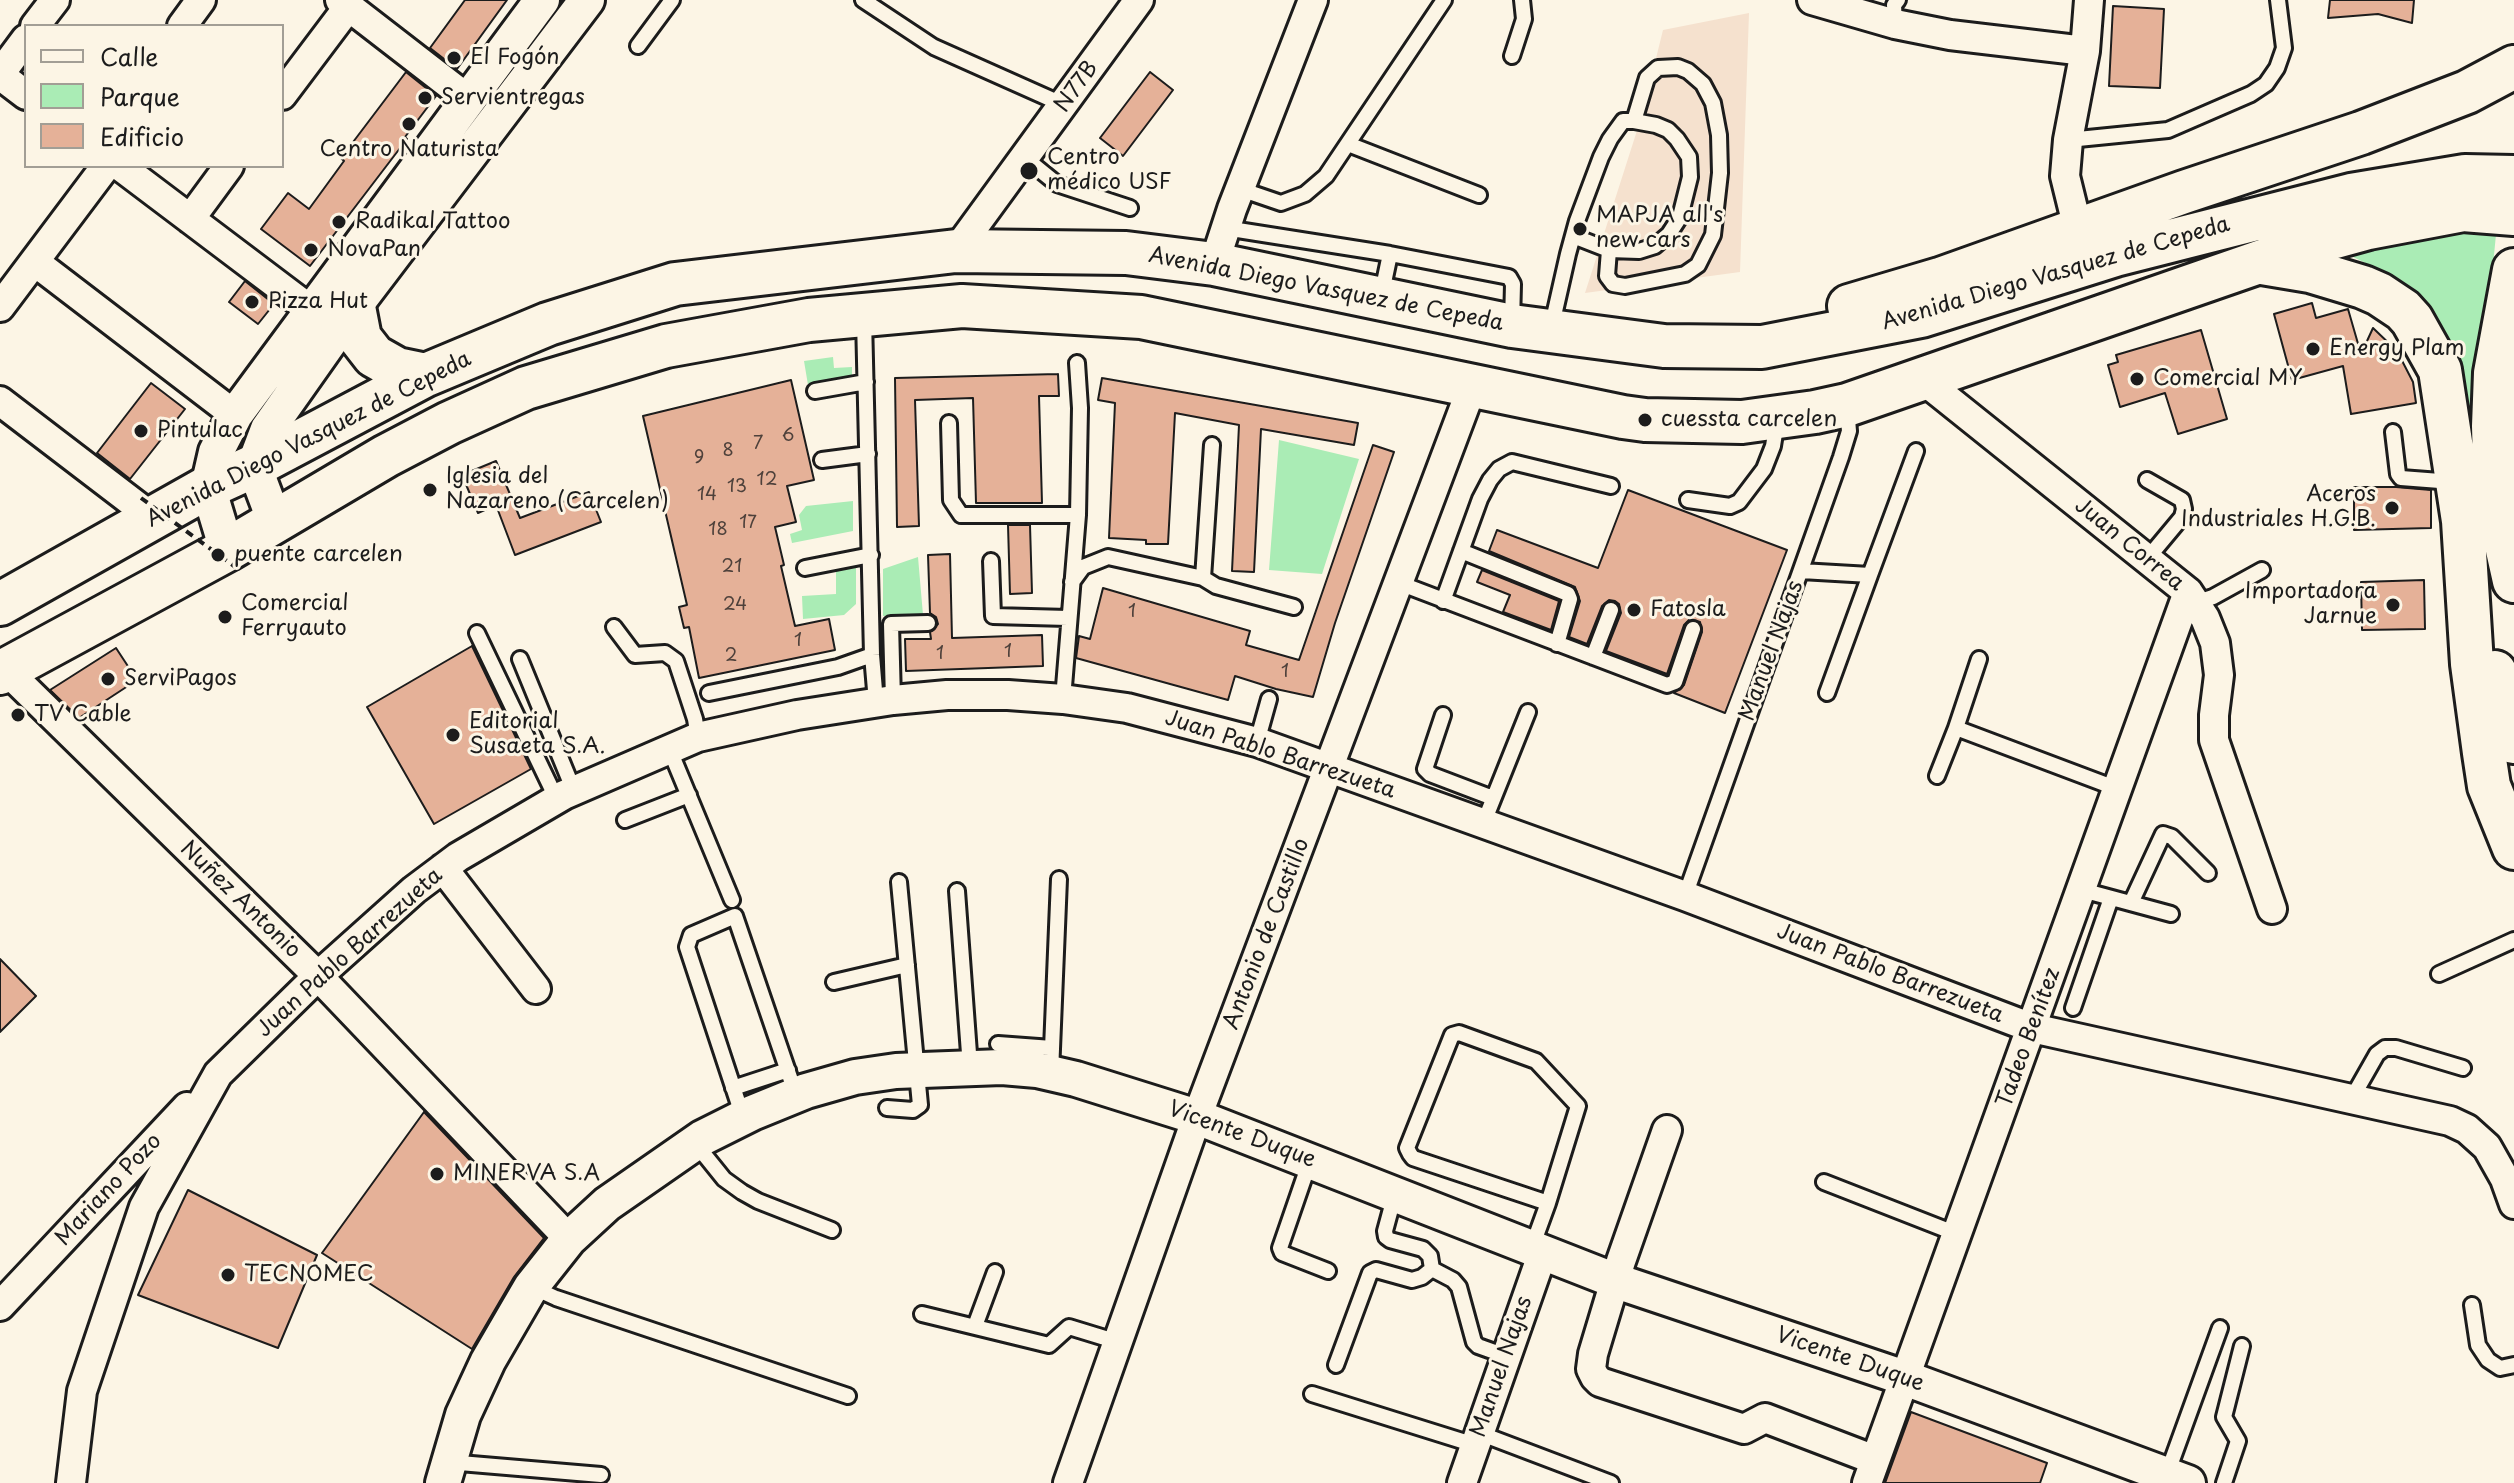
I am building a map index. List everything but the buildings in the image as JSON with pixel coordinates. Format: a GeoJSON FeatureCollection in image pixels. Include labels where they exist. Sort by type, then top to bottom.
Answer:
{"type":"FeatureCollection","features":[{"type":"Feature","properties":{"kind":"main road"},"geometry":{"type":"LineString","coordinates":[[2085,245],[2467,92],[2514,67]]}},
{"type":"Feature","properties":{"kind":"main road","name":"Avenida Diego Vasquez de Cepeda"},"geometry":{"type":"LineString","coordinates":[[0,604],[147,508],[208,487],[254,466],[426,375],[548,324],[675,284],[956,251],[1126,253],[1219,246],[1380,300],[1532,328],[1664,346],[1795,321],[1940,279],[2085,245],[2262,216],[2351,195],[2419,200],[2465,176],[2514,177]]}},
{"type":"Feature","properties":{"kind":"main road"},"geometry":{"type":"LineString","coordinates":[[3,671],[233,559],[275,522],[449,423],[526,388],[666,346],[809,320],[962,306],[1141,317],[1645,420],[1742,422],[1847,405],[2260,263],[2419,200],[2463,210],[2514,214]]}},
{"type":"Feature","properties":{"kind":"main road"},"geometry":{"type":"LineString","coordinates":[[2260,263],[2310,271],[2363,287],[2403,310],[2419,331],[2440,370],[2457,482],[2472,664],[2489,786],[2514,848]]}},
{"type":"Feature","properties":{"kind":"main road"},"geometry":{"type":"LineString","coordinates":[[2514,270],[2495,373],[2493,426],[2495,496],[2514,581]]}},
{"type":"Feature","properties":{"kind":"main road"},"geometry":{"type":"LineString","coordinates":[[354,307],[360,338],[374,356],[397,369],[426,375]]}},
{"type":"Feature","properties":{"kind":"main road"},"geometry":{"type":"LineString","coordinates":[[2466,563],[2514,742]]}},
{"type":"Feature","properties":{"kind":"street"},"geometry":{"type":"LineString","coordinates":[[37,24],[55,0]]}},
{"type":"Feature","properties":{"kind":"street"},"geometry":{"type":"LineString","coordinates":[[183,24],[201,0]]}},
{"type":"Feature","properties":{"kind":"street"},"geometry":{"type":"LineString","coordinates":[[233,559],[208,487],[216,452],[235,415],[542,0]]}},
{"type":"Feature","properties":{"kind":"street"},"geometry":{"type":"LineString","coordinates":[[275,522],[254,466],[268,429],[354,307],[587,0]]}},
{"type":"Feature","properties":{"kind":"street","name":"N77B"},"geometry":{"type":"LineString","coordinates":[[956,251],[1139,0]]}},
{"type":"Feature","properties":{"kind":"street"},"geometry":{"type":"LineString","coordinates":[[1219,246],[1313,0]]}},
{"type":"Feature","properties":{"kind":"street"},"geometry":{"type":"LineString","coordinates":[[1812,0],[1896,12],[1950,35],[2085,51]]}},
{"type":"Feature","properties":{"kind":"street"},"geometry":{"type":"LineString","coordinates":[[2085,245],[2065,176],[2068,140],[2085,51],[2089,0]]}},
{"type":"Feature","properties":{"kind":"street"},"geometry":{"type":"LineString","coordinates":[[284,92],[344,3],[468,99]]}},
{"type":"Feature","properties":{"kind":"street"},"geometry":{"type":"LineString","coordinates":[[24,42],[0,74],[24,93]]}},
{"type":"Feature","properties":{"kind":"street"},"geometry":{"type":"LineString","coordinates":[[0,307],[105,168]]}},
{"type":"Feature","properties":{"kind":"street"},"geometry":{"type":"LineString","coordinates":[[123,168],[312,311]]}},
{"type":"Feature","properties":{"kind":"street"},"geometry":{"type":"LineString","coordinates":[[190,219],[228,168]]}},
{"type":"Feature","properties":{"kind":"street"},"geometry":{"type":"LineString","coordinates":[[35,262],[235,415]]}},
{"type":"Feature","properties":{"kind":"street","name":"Juan Correa"},"geometry":{"type":"LineString","coordinates":[[1921,378],[2192,597],[2215,643],[2219,675],[2214,740],[2272,909]]}},
{"type":"Feature","properties":{"kind":"street","name":"Antonio de Castillo"},"geometry":{"type":"LineString","coordinates":[[1068,1483],[1197,1117],[1472,387]]}},
{"type":"Feature","properties":{"kind":"street"},"geometry":{"type":"LineString","coordinates":[[0,401],[147,508]]}},
{"type":"Feature","properties":{"kind":"street","name":"Tadeo Benítez"},"geometry":{"type":"LineString","coordinates":[[1871,1472],[2118,789],[2192,597]]}},
{"type":"Feature","properties":{"kind":"street","name":"Nuñez Antonio"},"geometry":{"type":"LineString","coordinates":[[3,671],[318,976],[569,1239]]}},
{"type":"Feature","properties":{"kind":"street","name":"Juan Pablo Barrezueta"},"geometry":{"type":"LineString","coordinates":[[71,1483],[82,1391],[144,1207],[218,1074],[318,976],[443,868],[501,830],[565,795],[669,747],[698,737],[797,715],[885,701],[947,695],[1008,695],[1127,708],[1257,742],[1330,767],[1489,810],[1685,896],[2032,1028],[2435,1116],[2467,1129],[2487,1147],[2505,1179],[2514,1204]]}},
{"type":"Feature","properties":{"kind":"street"},"geometry":{"type":"LineString","coordinates":[[443,868],[536,989]]}},
{"type":"Feature","properties":{"kind":"street","name":"Vicente Duque"},"geometry":{"type":"LineString","coordinates":[[445,1473],[463,1415],[488,1361],[531,1287],[569,1239],[607,1204],[695,1143],[738,1102],[792,1083],[1051,1061],[1616,1281],[1905,1378],[2177,1479]]}},
{"type":"Feature","properties":{"kind":"street","name":"Mariano Pozo"},"geometry":{"type":"LineString","coordinates":[[0,1306],[218,1074]]}},
{"type":"Feature","properties":{"kind":"street"},"geometry":{"type":"LineString","coordinates":[[1667,1130],[1616,1281],[1591,1369],[1600,1382],[1744,1429],[1765,1418],[1871,1472]]}},
{"type":"Feature","properties":{"kind":"street","name":"Manuel Najas"},"geometry":{"type":"LineString","coordinates":[[1462,1483],[1506,1356],[1537,1250]]}},
{"type":"Feature","properties":{"kind":"lane"},"geometry":{"type":"LineString","coordinates":[[638,46],[672,0]]}},
{"type":"Feature","properties":{"kind":"lane"},"geometry":{"type":"LineString","coordinates":[[863,0],[934,47],[1064,105]]}},
{"type":"Feature","properties":{"kind":"lane"},"geometry":{"type":"LineString","coordinates":[[1240,189],[1281,203],[1305,194],[1326,176],[1444,0]]}},
{"type":"Feature","properties":{"kind":"lane"},"geometry":{"type":"LineString","coordinates":[[1512,56],[1524,19],[1522,0]]}},
{"type":"Feature","properties":{"kind":"lane"},"geometry":{"type":"LineString","coordinates":[[2068,140],[2168,130],[2251,94],[2266,84],[2277,68],[2284,48],[2278,0]]}},
{"type":"Feature","properties":{"kind":"lane"},"geometry":{"type":"LineString","coordinates":[[1609,250],[1607,276],[1613,284],[1625,286],[1685,274],[1698,265],[1713,235],[1720,173],[1719,135],[1713,103],[1703,84],[1678,67],[1658,68],[1647,78],[1634,121]]}},
{"type":"Feature","properties":{"kind":"lane"},"geometry":{"type":"LineString","coordinates":[[1532,328],[1573,236],[1605,148],[1623,121],[1656,125],[1668,130],[1689,157],[1690,177],[1680,217],[1669,234],[1655,246],[1639,251],[1609,250],[1573,236]]}},
{"type":"Feature","properties":{"kind":"lane"},"geometry":{"type":"LineString","coordinates":[[1348,144],[1479,195]]}},
{"type":"Feature","properties":{"kind":"lane"},"geometry":{"type":"LineString","coordinates":[[1025,158],[1057,184],[1130,208]]}},
{"type":"Feature","properties":{"kind":"lane"},"geometry":{"type":"LineString","coordinates":[[1219,246],[1390,254],[1509,277],[1532,328]]}},
{"type":"Feature","properties":{"kind":"lane"},"geometry":{"type":"LineString","coordinates":[[1380,300],[1390,254]]}},
{"type":"Feature","properties":{"kind":"lane"},"geometry":{"type":"LineString","coordinates":[[863,316],[872,655],[885,701]]}},
{"type":"Feature","properties":{"kind":"lane"},"geometry":{"type":"LineString","coordinates":[[1063,699],[1078,515],[1080,408],[1077,363]]}},
{"type":"Feature","properties":{"kind":"lane"},"geometry":{"type":"LineString","coordinates":[[815,391],[866,382]]}},
{"type":"Feature","properties":{"kind":"lane","name":"Manuel Najas"},"geometry":{"type":"LineString","coordinates":[[1685,896],[1841,457],[1849,431],[1847,405]]}},
{"type":"Feature","properties":{"kind":"lane"},"geometry":{"type":"LineString","coordinates":[[1688,500],[1730,506],[1739,502],[1764,469],[1773,446],[1777,417]]}},
{"type":"Feature","properties":{"kind":"lane"},"geometry":{"type":"LineString","coordinates":[[949,423],[951,500],[961,515],[1078,515]]}},
{"type":"Feature","properties":{"kind":"lane"},"geometry":{"type":"LineString","coordinates":[[2393,432],[2401,478],[2457,482]]}},
{"type":"Feature","properties":{"kind":"lane"},"geometry":{"type":"LineString","coordinates":[[1203,578],[1212,445]]}},
{"type":"Feature","properties":{"kind":"lane"},"geometry":{"type":"LineString","coordinates":[[1827,693],[1916,451]]}},
{"type":"Feature","properties":{"kind":"lane"},"geometry":{"type":"LineString","coordinates":[[822,460],[868,454]]}},
{"type":"Feature","properties":{"kind":"lane"},"geometry":{"type":"LineString","coordinates":[[1443,601],[1490,480],[1499,469],[1512,462],[1611,486]]}},
{"type":"Feature","properties":{"kind":"lane"},"geometry":{"type":"LineString","coordinates":[[2147,480],[2182,500],[2184,509],[2182,517],[2147,559]]}},
{"type":"Feature","properties":{"kind":"lane"},"geometry":{"type":"LineString","coordinates":[[1461,551],[1568,594],[1570,599],[1557,644]]}},
{"type":"Feature","properties":{"kind":"lane"},"geometry":{"type":"LineString","coordinates":[[805,568],[871,555]]}},
{"type":"Feature","properties":{"kind":"lane"},"geometry":{"type":"LineString","coordinates":[[1072,582],[1083,567],[1108,557],[1203,578],[1216,586],[1294,607]]}},
{"type":"Feature","properties":{"kind":"lane"},"geometry":{"type":"LineString","coordinates":[[991,561],[993,616],[1068,618]]}},
{"type":"Feature","properties":{"kind":"lane"},"geometry":{"type":"LineString","coordinates":[[2192,597],[2213,597],[2262,570]]}},
{"type":"Feature","properties":{"kind":"lane"},"geometry":{"type":"LineString","coordinates":[[1801,571],[1870,575]]}},
{"type":"Feature","properties":{"kind":"lane"},"geometry":{"type":"LineString","coordinates":[[1399,583],[1667,685],[1675,682],[1693,629]]}},
{"type":"Feature","properties":{"kind":"lane"},"geometry":{"type":"LineString","coordinates":[[1593,657],[1611,610]]}},
{"type":"Feature","properties":{"kind":"lane"},"geometry":{"type":"LineString","coordinates":[[885,701],[891,624],[928,623]]}},
{"type":"Feature","properties":{"kind":"lane"},"geometry":{"type":"LineString","coordinates":[[614,627],[635,655],[665,653],[672,657],[695,719],[698,737]]}},
{"type":"Feature","properties":{"kind":"lane"},"geometry":{"type":"LineString","coordinates":[[477,633],[565,795]]}},
{"type":"Feature","properties":{"kind":"lane"},"geometry":{"type":"LineString","coordinates":[[709,693],[838,667],[872,655]]}},
{"type":"Feature","properties":{"kind":"lane"},"geometry":{"type":"LineString","coordinates":[[520,659],[565,795]]}},
{"type":"Feature","properties":{"kind":"lane"},"geometry":{"type":"LineString","coordinates":[[1937,776],[1979,659]]}},
{"type":"Feature","properties":{"kind":"lane"},"geometry":{"type":"LineString","coordinates":[[1257,742],[1269,699]]}},
{"type":"Feature","properties":{"kind":"lane"},"geometry":{"type":"LineString","coordinates":[[1443,715],[1425,769],[1489,810],[1528,712]]}},
{"type":"Feature","properties":{"kind":"lane"},"geometry":{"type":"LineString","coordinates":[[1956,728],[2118,789]]}},
{"type":"Feature","properties":{"kind":"lane"},"geometry":{"type":"LineString","coordinates":[[669,747],[732,900]]}},
{"type":"Feature","properties":{"kind":"lane"},"geometry":{"type":"LineString","coordinates":[[625,820],[689,795]]}},
{"type":"Feature","properties":{"kind":"lane"},"geometry":{"type":"LineString","coordinates":[[2131,903],[2163,834],[2172,837],[2208,873]]}},
{"type":"Feature","properties":{"kind":"lane"},"geometry":{"type":"LineString","coordinates":[[998,1044],[1051,1061],[1059,879]]}},
{"type":"Feature","properties":{"kind":"lane"},"geometry":{"type":"LineString","coordinates":[[887,1108],[913,1110],[920,1105],[899,882]]}},
{"type":"Feature","properties":{"kind":"lane"},"geometry":{"type":"LineString","coordinates":[[2082,890],[2171,914]]}},
{"type":"Feature","properties":{"kind":"lane"},"geometry":{"type":"LineString","coordinates":[[957,891],[970,1068]]}},
{"type":"Feature","properties":{"kind":"lane"},"geometry":{"type":"LineString","coordinates":[[2073,1008],[2111,898]]}},
{"type":"Feature","properties":{"kind":"lane"},"geometry":{"type":"LineString","coordinates":[[738,1102],[687,947],[691,935],[735,916],[792,1083]]}},
{"type":"Feature","properties":{"kind":"lane"},"geometry":{"type":"LineString","coordinates":[[2439,974],[2514,940]]}},
{"type":"Feature","properties":{"kind":"lane"},"geometry":{"type":"LineString","coordinates":[[834,982],[907,965]]}},
{"type":"Feature","properties":{"kind":"lane"},"geometry":{"type":"LineString","coordinates":[[1537,1250],[1548,1203],[1578,1111],[1575,1102],[1536,1061],[1459,1033],[1452,1035],[1407,1148],[1410,1154],[1413,1158],[1548,1203]]}},
{"type":"Feature","properties":{"kind":"lane"},"geometry":{"type":"LineString","coordinates":[[2352,1098],[2377,1054],[2385,1048],[2396,1048],[2463,1068]]}},
{"type":"Feature","properties":{"kind":"lane"},"geometry":{"type":"LineString","coordinates":[[695,1143],[724,1179],[742,1192],[832,1230]]}},
{"type":"Feature","properties":{"kind":"lane"},"geometry":{"type":"LineString","coordinates":[[1310,1160],[1280,1248],[1282,1253],[1328,1271]]}},
{"type":"Feature","properties":{"kind":"lane"},"geometry":{"type":"LineString","coordinates":[[1824,1182],[1957,1234]]}},
{"type":"Feature","properties":{"kind":"lane"},"geometry":{"type":"LineString","coordinates":[[1395,1194],[1386,1237],[1423,1249],[1430,1256],[1432,1269]]}},
{"type":"Feature","properties":{"kind":"lane"},"geometry":{"type":"LineString","coordinates":[[1432,1269],[1453,1280],[1459,1287],[1474,1342],[1506,1356]]}},
{"type":"Feature","properties":{"kind":"lane"},"geometry":{"type":"LineString","coordinates":[[1336,1365],[1370,1273],[1376,1270],[1412,1280],[1432,1269]]}},
{"type":"Feature","properties":{"kind":"lane"},"geometry":{"type":"LineString","coordinates":[[975,1326],[995,1272]]}},
{"type":"Feature","properties":{"kind":"lane"},"geometry":{"type":"LineString","coordinates":[[531,1287],[848,1396]]}},
{"type":"Feature","properties":{"kind":"lane"},"geometry":{"type":"LineString","coordinates":[[2472,1305],[2478,1345],[2488,1360],[2500,1368],[2514,1365]]}},
{"type":"Feature","properties":{"kind":"lane"},"geometry":{"type":"LineString","coordinates":[[922,1314],[1049,1345],[1069,1327],[1118,1342]]}},
{"type":"Feature","properties":{"kind":"lane"},"geometry":{"type":"LineString","coordinates":[[2177,1479],[2220,1328]]}},
{"type":"Feature","properties":{"kind":"lane"},"geometry":{"type":"LineString","coordinates":[[2224,1483],[2238,1441],[2224,1417],[2242,1346]]}},
{"type":"Feature","properties":{"kind":"lane"},"geometry":{"type":"LineString","coordinates":[[1312,1394],[1477,1439],[1611,1483]]}},
{"type":"Feature","properties":{"kind":"lane"},"geometry":{"type":"LineString","coordinates":[[445,1473],[601,1475]]}},
{"type":"Feature","properties":{"kind":"path"},"geometry":{"type":"LineString","coordinates":[[147,508],[233,559]]}},
{"type":"Feature","properties":{"kind":"shaded area"},"geometry":{"type":"Polygon","coordinates":[[[1749,13],[1740,272],[1585,293],[1642,115],[1663,30],[1749,13]]]}},
{"type":"Feature","properties":{"kind":"green space"},"geometry":{"type":"Polygon","coordinates":[[[2497,224],[2477,431],[2458,370],[2422,310],[2388,274],[2347,254],[2429,232],[2497,224]]]}},
{"type":"Feature","properties":{"kind":"green space"},"geometry":{"type":"Polygon","coordinates":[[[833,357],[834,368],[852,367],[852,377],[808,385],[804,361],[833,357]]]}},
{"type":"Feature","properties":{"kind":"green space"},"geometry":{"type":"Polygon","coordinates":[[[1279,440],[1359,459],[1322,574],[1269,570],[1279,440]]]}},
{"type":"Feature","properties":{"kind":"green space"},"geometry":{"type":"Polygon","coordinates":[[[853,501],[853,531],[792,543],[790,534],[802,530],[799,515],[806,506],[853,501]]]}},
{"type":"Feature","properties":{"kind":"green space"},"geometry":{"type":"Polygon","coordinates":[[[918,557],[923,615],[883,616],[883,569],[918,557]]]}},
{"type":"Feature","properties":{"kind":"green space"},"geometry":{"type":"Polygon","coordinates":[[[856,565],[856,604],[844,615],[803,619],[802,596],[836,594],[836,570],[856,565]]]}},
{"type":"Feature","properties":{"kind":"place","name":"El Fogón"},"geometry":{"type":"Point","coordinates":[454,58]}},
{"type":"Feature","properties":{"kind":"place","name":"Servientregas"},"geometry":{"type":"Point","coordinates":[425,98]}},
{"type":"Feature","properties":{"kind":"place","name":"Centro Naturista"},"geometry":{"type":"Point","coordinates":[409,124]}},
{"type":"Feature","properties":{"kind":"place","name":"Centro médico USF"},"geometry":{"type":"Point","coordinates":[1029,171]}},
{"type":"Feature","properties":{"kind":"place","name":"Radikal Tattoo"},"geometry":{"type":"Point","coordinates":[339,222]}},
{"type":"Feature","properties":{"kind":"place","name":"MAPJA all's new cars"},"geometry":{"type":"Point","coordinates":[1580,229]}},
{"type":"Feature","properties":{"kind":"place","name":"NovaPan"},"geometry":{"type":"Point","coordinates":[311,250]}},
{"type":"Feature","properties":{"kind":"place","name":"Pizza Hut"},"geometry":{"type":"Point","coordinates":[252,302]}},
{"type":"Feature","properties":{"kind":"place","name":"Energy Plam"},"geometry":{"type":"Point","coordinates":[2313,349]}},
{"type":"Feature","properties":{"kind":"place","name":"Comercial MY"},"geometry":{"type":"Point","coordinates":[2137,379]}},
{"type":"Feature","properties":{"kind":"place","name":"cuessta carcelen"},"geometry":{"type":"Point","coordinates":[1645,420]}},
{"type":"Feature","properties":{"kind":"place","name":"Pintulac"},"geometry":{"type":"Point","coordinates":[141,431]}},
{"type":"Feature","properties":{"kind":"place","name":"Iglesia del Nazareno (Carcelen)"},"geometry":{"type":"Point","coordinates":[430,490]}},
{"type":"Feature","properties":{"kind":"place","name":"Aceros Industriales H.G.B."},"geometry":{"type":"Point","coordinates":[2392,508]}},
{"type":"Feature","properties":{"kind":"place","name":"puente carcelen"},"geometry":{"type":"Point","coordinates":[218,555]}},
{"type":"Feature","properties":{"kind":"place","name":"Importadora Jarnue"},"geometry":{"type":"Point","coordinates":[2393,605]}},
{"type":"Feature","properties":{"kind":"place","name":"Fatosla"},"geometry":{"type":"Point","coordinates":[1634,610]}},
{"type":"Feature","properties":{"kind":"place","name":"Comercial Ferryauto"},"geometry":{"type":"Point","coordinates":[225,617]}},
{"type":"Feature","properties":{"kind":"place","name":"ServiPagos"},"geometry":{"type":"Point","coordinates":[108,679]}},
{"type":"Feature","properties":{"kind":"place","name":"TV Cable"},"geometry":{"type":"Point","coordinates":[18,715]}},
{"type":"Feature","properties":{"kind":"place","name":"Editorial Susaeta S.A."},"geometry":{"type":"Point","coordinates":[453,735]}},
{"type":"Feature","properties":{"kind":"place","name":"MINERVA S.A"},"geometry":{"type":"Point","coordinates":[437,1174]}},
{"type":"Feature","properties":{"kind":"place","name":"TECNOMEC"},"geometry":{"type":"Point","coordinates":[228,1275]}}]}
